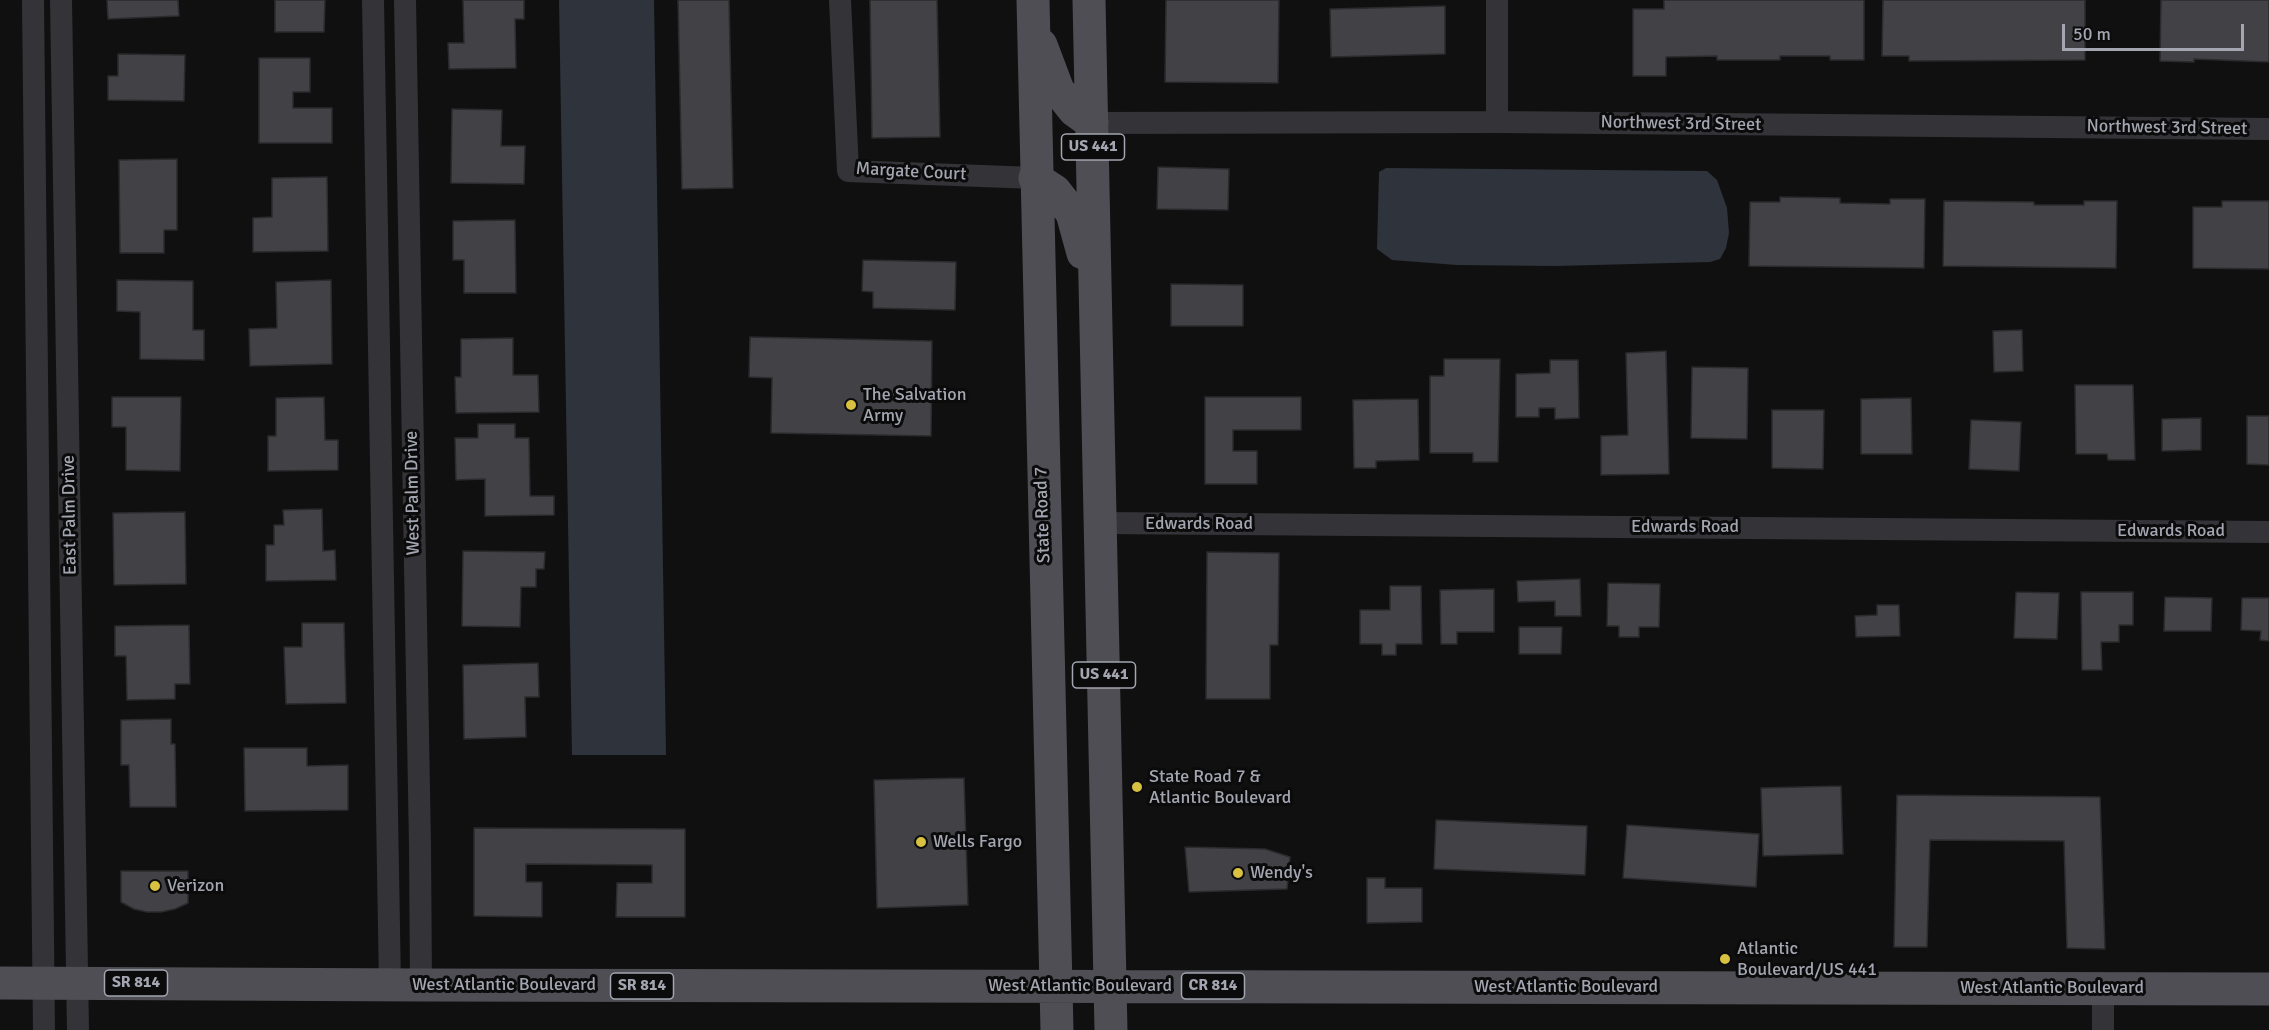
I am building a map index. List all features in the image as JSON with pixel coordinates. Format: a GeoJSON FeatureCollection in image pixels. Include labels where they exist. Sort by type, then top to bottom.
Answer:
{"type":"FeatureCollection","features":[{"type":"Feature","properties":{"kind":"main road","name":"US 441"},"geometry":{"type":"LineString","coordinates":[[1089,0],[1111,1030]]}},
{"type":"Feature","properties":{"kind":"main road","name":"State Road 7"},"geometry":{"type":"LineString","coordinates":[[1033,13],[1035,178],[1057,1030]]}},
{"type":"Feature","properties":{"kind":"main road"},"geometry":{"type":"LineString","coordinates":[[1033,13],[1058,90],[1074,110],[1092,123]]}},
{"type":"Feature","properties":{"kind":"main road"},"geometry":{"type":"LineString","coordinates":[[1035,178],[1055,190],[1072,213],[1095,295]]}},
{"type":"Feature","properties":{"kind":"main road","name":"West Atlantic Boulevard"},"geometry":{"type":"LineString","coordinates":[[0,982],[43,984],[78,982],[406,985],[2269,989]]}},
{"type":"Feature","properties":{"kind":"street","name":"East Palm Drive"},"geometry":{"type":"LineString","coordinates":[[33,0],[44,1030]]}},
{"type":"Feature","properties":{"kind":"street","name":"East Palm Drive"},"geometry":{"type":"LineString","coordinates":[[61,0],[78,1030]]}},
{"type":"Feature","properties":{"kind":"street","name":"West Palm Drive"},"geometry":{"type":"LineString","coordinates":[[373,0],[388,846],[406,985]]}},
{"type":"Feature","properties":{"kind":"street","name":"West Palm Drive"},"geometry":{"type":"LineString","coordinates":[[405,0],[420,846],[406,985]]}},
{"type":"Feature","properties":{"kind":"street","name":"Margate Court"},"geometry":{"type":"LineString","coordinates":[[840,0],[848,171],[1035,178]]}},
{"type":"Feature","properties":{"kind":"street"},"geometry":{"type":"LineString","coordinates":[[1497,0],[1497,122]]}},
{"type":"Feature","properties":{"kind":"street","name":"Northwest 3rd Street"},"geometry":{"type":"LineString","coordinates":[[1092,123],[1497,122],[2269,129]]}},
{"type":"Feature","properties":{"kind":"street"},"geometry":{"type":"LineString","coordinates":[[380,417],[412,416]]}},
{"type":"Feature","properties":{"kind":"street"},"geometry":{"type":"LineString","coordinates":[[38,498],[70,497]]}},
{"type":"Feature","properties":{"kind":"street","name":"Edwards Road"},"geometry":{"type":"LineString","coordinates":[[1100,523],[2269,532]]}},
{"type":"Feature","properties":{"kind":"street"},"geometry":{"type":"LineString","coordinates":[[388,846],[420,846]]}},
{"type":"Feature","properties":{"kind":"street"},"geometry":{"type":"LineString","coordinates":[[42,871],[76,847]]}},
{"type":"Feature","properties":{"kind":"street"},"geometry":{"type":"LineString","coordinates":[[2103,987],[2103,1030]]}},
{"type":"Feature","properties":{"kind":"shaded area"},"geometry":{"type":"Polygon","coordinates":[[[559,0],[654,0],[666,755],[572,755],[559,0]]]}},
{"type":"Feature","properties":{"kind":"shaded area"},"geometry":{"type":"Polygon","coordinates":[[[1386,168],[1707,171],[1717,180],[1727,208],[1729,233],[1726,248],[1720,259],[1710,262],[1556,266],[1457,265],[1392,260],[1377,249],[1379,172],[1386,168]]]}},
{"type":"Feature","properties":{"kind":"building"},"geometry":{"type":"Polygon","coordinates":[[[107,0],[178,0],[179,16],[108,19],[107,0]]]}},
{"type":"Feature","properties":{"kind":"building"},"geometry":{"type":"Polygon","coordinates":[[[275,0],[325,0],[324,32],[275,32],[275,0]]]}},
{"type":"Feature","properties":{"kind":"building"},"geometry":{"type":"Polygon","coordinates":[[[463,0],[524,0],[524,19],[515,19],[516,68],[449,69],[448,43],[464,43],[463,0]]]}},
{"type":"Feature","properties":{"kind":"building"},"geometry":{"type":"Polygon","coordinates":[[[678,0],[729,0],[733,188],[682,189],[678,0]]]}},
{"type":"Feature","properties":{"kind":"building"},"geometry":{"type":"Polygon","coordinates":[[[870,0],[937,0],[940,137],[872,138],[870,0]]]}},
{"type":"Feature","properties":{"kind":"building"},"geometry":{"type":"Polygon","coordinates":[[[1166,0],[1279,0],[1278,83],[1165,82],[1166,0]]]}},
{"type":"Feature","properties":{"kind":"building"},"geometry":{"type":"Polygon","coordinates":[[[1664,0],[1864,0],[1864,60],[1830,60],[1830,56],[1780,56],[1780,60],[1717,60],[1717,56],[1666,57],[1666,76],[1633,76],[1633,9],[1664,9],[1664,0]]]}},
{"type":"Feature","properties":{"kind":"building"},"geometry":{"type":"Polygon","coordinates":[[[1883,0],[2085,0],[2085,60],[1909,61],[1909,56],[1882,56],[1883,0]]]}},
{"type":"Feature","properties":{"kind":"building"},"geometry":{"type":"Polygon","coordinates":[[[2161,0],[2269,0],[2269,62],[2194,59],[2194,62],[2160,61],[2161,0]]]}},
{"type":"Feature","properties":{"kind":"building"},"geometry":{"type":"Polygon","coordinates":[[[1445,6],[1445,54],[1331,57],[1330,9],[1445,6]]]}},
{"type":"Feature","properties":{"kind":"building"},"geometry":{"type":"Polygon","coordinates":[[[118,54],[185,55],[184,101],[108,100],[108,76],[118,76],[118,54]]]}},
{"type":"Feature","properties":{"kind":"building"},"geometry":{"type":"Polygon","coordinates":[[[259,58],[310,58],[310,92],[293,92],[293,108],[332,108],[332,143],[259,143],[259,58]]]}},
{"type":"Feature","properties":{"kind":"building"},"geometry":{"type":"Polygon","coordinates":[[[452,109],[502,110],[501,146],[525,146],[524,184],[451,183],[452,109]]]}},
{"type":"Feature","properties":{"kind":"building"},"geometry":{"type":"Polygon","coordinates":[[[177,159],[177,230],[164,230],[164,253],[120,253],[119,160],[177,159]]]}},
{"type":"Feature","properties":{"kind":"building"},"geometry":{"type":"Polygon","coordinates":[[[1158,167],[1229,169],[1228,210],[1157,209],[1158,167]]]}},
{"type":"Feature","properties":{"kind":"building"},"geometry":{"type":"Polygon","coordinates":[[[327,177],[328,251],[253,252],[253,218],[272,217],[272,178],[327,177]]]}},
{"type":"Feature","properties":{"kind":"building"},"geometry":{"type":"Polygon","coordinates":[[[1780,197],[1840,198],[1840,203],[1890,204],[1890,199],[1925,199],[1924,268],[1749,266],[1750,202],[1780,202],[1780,197]]]}},
{"type":"Feature","properties":{"kind":"building"},"geometry":{"type":"Polygon","coordinates":[[[1944,201],[2084,205],[2084,201],[2117,201],[2116,268],[1943,266],[1944,201]]]}},
{"type":"Feature","properties":{"kind":"building"},"geometry":{"type":"Polygon","coordinates":[[[2222,201],[2269,201],[2269,269],[2193,268],[2193,207],[2222,207],[2222,201]]]}},
{"type":"Feature","properties":{"kind":"building"},"geometry":{"type":"Polygon","coordinates":[[[515,220],[516,293],[464,293],[464,260],[453,260],[453,221],[515,220]]]}},
{"type":"Feature","properties":{"kind":"building"},"geometry":{"type":"Polygon","coordinates":[[[863,260],[956,262],[955,310],[873,308],[873,292],[862,291],[863,260]]]}},
{"type":"Feature","properties":{"kind":"building"},"geometry":{"type":"Polygon","coordinates":[[[117,280],[193,281],[193,330],[204,330],[204,360],[140,359],[140,312],[117,311],[117,280]]]}},
{"type":"Feature","properties":{"kind":"building"},"geometry":{"type":"Polygon","coordinates":[[[331,280],[332,364],[250,366],[249,329],[277,328],[276,282],[331,280]]]}},
{"type":"Feature","properties":{"kind":"building"},"geometry":{"type":"Polygon","coordinates":[[[1171,284],[1243,285],[1243,326],[1171,326],[1171,284]]]}},
{"type":"Feature","properties":{"kind":"building"},"geometry":{"type":"Polygon","coordinates":[[[2022,330],[2023,371],[1994,372],[1993,331],[2022,330]]]}},
{"type":"Feature","properties":{"kind":"building","name":"The Salvation Army"},"geometry":{"type":"Polygon","coordinates":[[[750,337],[932,341],[931,436],[771,433],[772,378],[749,377],[750,337]]]}},
{"type":"Feature","properties":{"kind":"building"},"geometry":{"type":"Polygon","coordinates":[[[513,338],[513,375],[538,375],[539,412],[456,413],[455,377],[461,377],[461,339],[513,338]]]}},
{"type":"Feature","properties":{"kind":"building"},"geometry":{"type":"Polygon","coordinates":[[[1666,351],[1669,474],[1601,475],[1601,436],[1628,435],[1626,353],[1666,351]]]}},
{"type":"Feature","properties":{"kind":"building"},"geometry":{"type":"Polygon","coordinates":[[[1444,359],[1500,359],[1498,462],[1473,462],[1473,453],[1430,453],[1430,376],[1444,376],[1444,359]]]}},
{"type":"Feature","properties":{"kind":"building"},"geometry":{"type":"Polygon","coordinates":[[[1550,360],[1578,360],[1579,418],[1555,419],[1555,408],[1539,408],[1539,417],[1516,417],[1516,374],[1550,373],[1550,360]]]}},
{"type":"Feature","properties":{"kind":"building"},"geometry":{"type":"Polygon","coordinates":[[[1692,367],[1748,368],[1747,439],[1691,438],[1692,367]]]}},
{"type":"Feature","properties":{"kind":"building"},"geometry":{"type":"Polygon","coordinates":[[[2075,385],[2133,385],[2135,460],[2108,460],[2107,454],[2076,454],[2075,385]]]}},
{"type":"Feature","properties":{"kind":"building"},"geometry":{"type":"Polygon","coordinates":[[[112,397],[181,397],[180,471],[126,470],[126,427],[112,427],[112,397]]]}},
{"type":"Feature","properties":{"kind":"building"},"geometry":{"type":"Polygon","coordinates":[[[324,397],[325,440],[338,440],[338,470],[268,471],[268,436],[276,436],[276,398],[324,397]]]}},
{"type":"Feature","properties":{"kind":"building"},"geometry":{"type":"Polygon","coordinates":[[[1205,397],[1301,397],[1301,430],[1233,430],[1233,451],[1257,451],[1257,484],[1205,484],[1205,397]]]}},
{"type":"Feature","properties":{"kind":"building"},"geometry":{"type":"Polygon","coordinates":[[[1911,398],[1912,454],[1861,454],[1861,399],[1911,398]]]}},
{"type":"Feature","properties":{"kind":"building"},"geometry":{"type":"Polygon","coordinates":[[[1418,399],[1419,460],[1376,461],[1376,468],[1354,468],[1353,400],[1418,399]]]}},
{"type":"Feature","properties":{"kind":"building"},"geometry":{"type":"Polygon","coordinates":[[[1772,410],[1824,410],[1823,469],[1772,468],[1772,410]]]}},
{"type":"Feature","properties":{"kind":"building"},"geometry":{"type":"Polygon","coordinates":[[[2247,416],[2269,416],[2269,465],[2247,464],[2247,416]]]}},
{"type":"Feature","properties":{"kind":"building"},"geometry":{"type":"Polygon","coordinates":[[[2201,418],[2201,450],[2162,451],[2162,419],[2201,418]]]}},
{"type":"Feature","properties":{"kind":"building"},"geometry":{"type":"Polygon","coordinates":[[[1971,420],[2021,422],[2019,471],[1969,469],[1971,420]]]}},
{"type":"Feature","properties":{"kind":"building"},"geometry":{"type":"Polygon","coordinates":[[[478,424],[515,424],[515,438],[529,438],[530,496],[554,496],[554,515],[485,516],[485,479],[456,480],[455,438],[478,438],[478,424]]]}},
{"type":"Feature","properties":{"kind":"building"},"geometry":{"type":"Polygon","coordinates":[[[322,509],[323,551],[335,550],[336,580],[266,581],[266,545],[274,545],[274,525],[284,525],[283,510],[322,509]]]}},
{"type":"Feature","properties":{"kind":"building"},"geometry":{"type":"Polygon","coordinates":[[[185,512],[186,584],[114,585],[113,513],[185,512]]]}},
{"type":"Feature","properties":{"kind":"building"},"geometry":{"type":"Polygon","coordinates":[[[463,551],[545,552],[544,569],[536,569],[536,587],[521,587],[520,627],[462,626],[463,551]]]}},
{"type":"Feature","properties":{"kind":"building"},"geometry":{"type":"Polygon","coordinates":[[[1207,552],[1279,553],[1278,645],[1270,645],[1270,699],[1206,699],[1207,552]]]}},
{"type":"Feature","properties":{"kind":"building"},"geometry":{"type":"Polygon","coordinates":[[[1580,579],[1581,616],[1555,616],[1555,601],[1518,602],[1517,581],[1580,579]]]}},
{"type":"Feature","properties":{"kind":"building"},"geometry":{"type":"Polygon","coordinates":[[[1608,583],[1660,584],[1659,627],[1639,627],[1639,637],[1619,637],[1619,626],[1607,626],[1608,583]]]}},
{"type":"Feature","properties":{"kind":"building"},"geometry":{"type":"Polygon","coordinates":[[[1390,586],[1421,586],[1422,644],[1396,644],[1396,655],[1382,655],[1382,644],[1360,644],[1360,610],[1390,610],[1390,586]]]}},
{"type":"Feature","properties":{"kind":"building"},"geometry":{"type":"Polygon","coordinates":[[[1494,589],[1494,632],[1457,632],[1457,644],[1441,644],[1440,590],[1494,589]]]}},
{"type":"Feature","properties":{"kind":"building"},"geometry":{"type":"Polygon","coordinates":[[[2016,592],[2059,593],[2057,639],[2014,638],[2016,592]]]}},
{"type":"Feature","properties":{"kind":"building"},"geometry":{"type":"Polygon","coordinates":[[[2081,592],[2133,592],[2133,625],[2119,625],[2119,642],[2101,642],[2102,670],[2082,670],[2081,592]]]}},
{"type":"Feature","properties":{"kind":"building"},"geometry":{"type":"Polygon","coordinates":[[[2165,597],[2212,598],[2211,631],[2164,631],[2165,597]]]}},
{"type":"Feature","properties":{"kind":"building"},"geometry":{"type":"Polygon","coordinates":[[[2242,598],[2269,598],[2269,641],[2260,640],[2261,631],[2241,630],[2242,598]]]}},
{"type":"Feature","properties":{"kind":"building"},"geometry":{"type":"Polygon","coordinates":[[[1877,605],[1899,605],[1900,636],[1856,637],[1855,616],[1877,615],[1877,605]]]}},
{"type":"Feature","properties":{"kind":"building"},"geometry":{"type":"Polygon","coordinates":[[[302,623],[344,623],[346,703],[286,704],[284,647],[302,647],[302,623]]]}},
{"type":"Feature","properties":{"kind":"building"},"geometry":{"type":"Polygon","coordinates":[[[189,625],[190,684],[175,684],[175,699],[127,700],[126,656],[115,656],[115,626],[189,625]]]}},
{"type":"Feature","properties":{"kind":"building"},"geometry":{"type":"Polygon","coordinates":[[[1519,627],[1562,627],[1561,654],[1519,654],[1519,627]]]}},
{"type":"Feature","properties":{"kind":"building"},"geometry":{"type":"Polygon","coordinates":[[[538,663],[539,697],[525,697],[526,737],[464,739],[463,665],[538,663]]]}},
{"type":"Feature","properties":{"kind":"building"},"geometry":{"type":"Polygon","coordinates":[[[171,719],[171,744],[175,744],[176,807],[130,807],[129,765],[121,765],[121,720],[171,719]]]}},
{"type":"Feature","properties":{"kind":"building"},"geometry":{"type":"Polygon","coordinates":[[[244,748],[307,748],[307,766],[348,765],[348,810],[245,811],[244,748]]]}},
{"type":"Feature","properties":{"kind":"building","name":"Wells Fargo"},"geometry":{"type":"Polygon","coordinates":[[[964,778],[968,905],[877,908],[874,780],[964,778]]]}},
{"type":"Feature","properties":{"kind":"building"},"geometry":{"type":"Polygon","coordinates":[[[1841,786],[1843,854],[1763,856],[1761,788],[1841,786]]]}},
{"type":"Feature","properties":{"kind":"building"},"geometry":{"type":"Polygon","coordinates":[[[1897,795],[2100,797],[2105,949],[2067,948],[2064,841],[1930,840],[1927,947],[1894,947],[1897,795]]]}},
{"type":"Feature","properties":{"kind":"building"},"geometry":{"type":"Polygon","coordinates":[[[1436,820],[1587,826],[1585,875],[1434,869],[1436,820]]]}},
{"type":"Feature","properties":{"kind":"building"},"geometry":{"type":"Polygon","coordinates":[[[1627,825],[1759,834],[1756,887],[1623,878],[1627,825]]]}},
{"type":"Feature","properties":{"kind":"building"},"geometry":{"type":"Polygon","coordinates":[[[474,828],[685,829],[685,917],[616,917],[617,883],[652,883],[652,865],[526,864],[526,882],[542,882],[542,917],[474,916],[474,828]]]}},
{"type":"Feature","properties":{"kind":"building","name":"Wendy's"},"geometry":{"type":"Polygon","coordinates":[[[1185,847],[1265,849],[1290,857],[1287,889],[1189,892],[1185,847]]]}},
{"type":"Feature","properties":{"kind":"building","name":"Verizon"},"geometry":{"type":"Polygon","coordinates":[[[121,871],[188,871],[188,903],[161,912],[134,909],[121,902],[121,871]]]}},
{"type":"Feature","properties":{"kind":"building"},"geometry":{"type":"Polygon","coordinates":[[[1367,878],[1385,878],[1385,888],[1422,888],[1422,922],[1367,923],[1367,878]]]}},
{"type":"Feature","properties":{"kind":"place","name":"The Salvation Army"},"geometry":{"type":"Point","coordinates":[851,405]}},
{"type":"Feature","properties":{"kind":"place","name":"State Road 7 & Atlantic Boulevard"},"geometry":{"type":"Point","coordinates":[1137,787]}},
{"type":"Feature","properties":{"kind":"place","name":"Wells Fargo"},"geometry":{"type":"Point","coordinates":[921,842]}},
{"type":"Feature","properties":{"kind":"place","name":"Wendy's"},"geometry":{"type":"Point","coordinates":[1238,873]}},
{"type":"Feature","properties":{"kind":"place","name":"Verizon"},"geometry":{"type":"Point","coordinates":[155,886]}},
{"type":"Feature","properties":{"kind":"place","name":"Atlantic Boulevard/US 441"},"geometry":{"type":"Point","coordinates":[1725,959]}}]}
